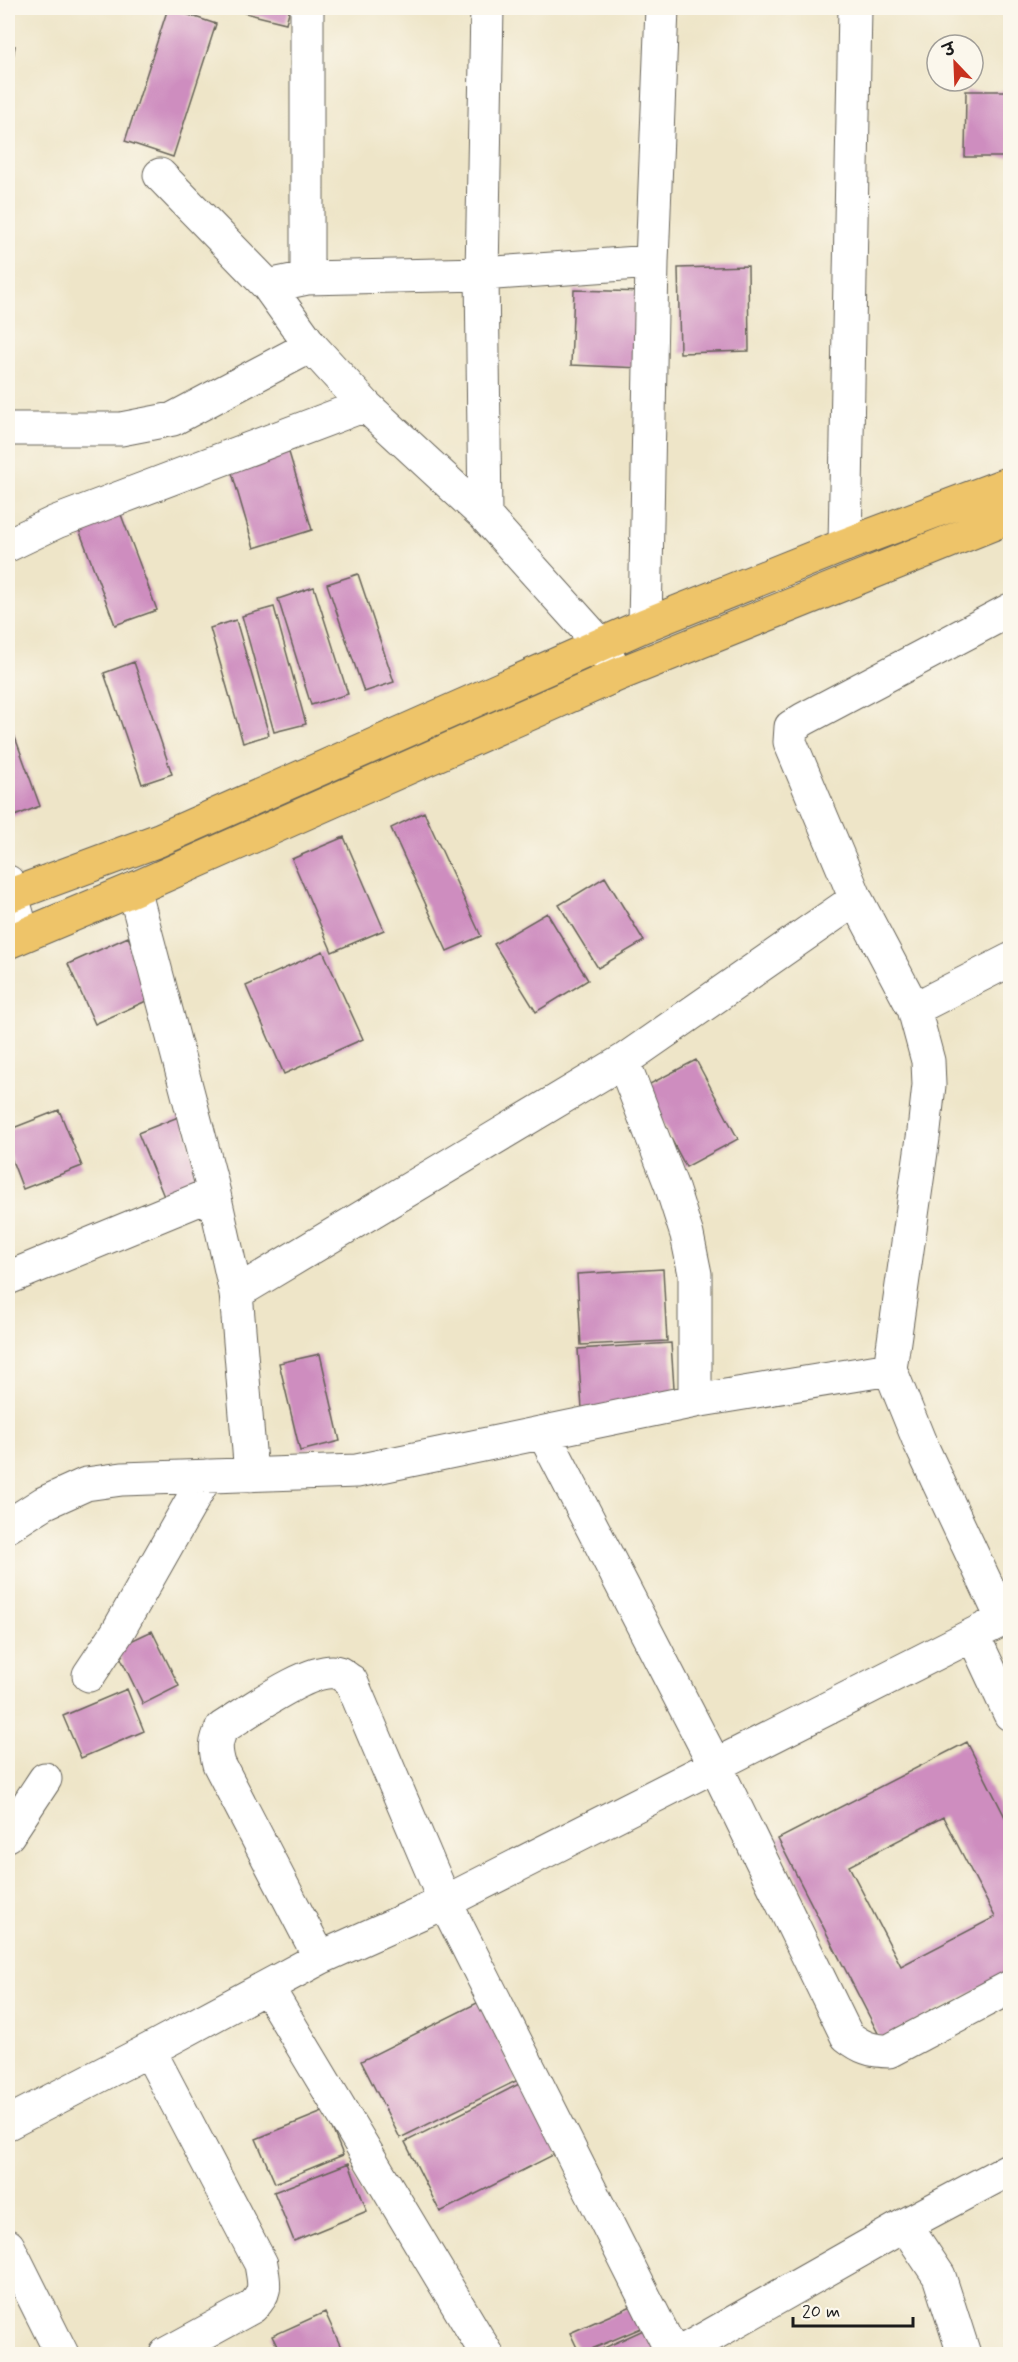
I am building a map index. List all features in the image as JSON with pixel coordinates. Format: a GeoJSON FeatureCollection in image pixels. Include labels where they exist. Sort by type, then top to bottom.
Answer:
{"type":"FeatureCollection","features":[{"type":"Feature","properties":{"kind":"main road"},"geometry":{"type":"LineString","coordinates":[[9,891],[159,840],[602,646],[645,625],[845,545],[1011,483]]}},
{"type":"Feature","properties":{"kind":"main road"},"geometry":{"type":"LineString","coordinates":[[15,938],[135,889],[617,675],[1011,517]]}},
{"type":"Feature","properties":{"kind":"street"},"geometry":{"type":"LineString","coordinates":[[307,8],[307,278]]}},
{"type":"Feature","properties":{"kind":"street"},"geometry":{"type":"LineString","coordinates":[[485,516],[483,273],[487,8]]}},
{"type":"Feature","properties":{"kind":"street"},"geometry":{"type":"LineString","coordinates":[[645,625],[652,262],[662,8]]}},
{"type":"Feature","properties":{"kind":"street"},"geometry":{"type":"LineString","coordinates":[[845,545],[855,8]]}},
{"type":"Feature","properties":{"kind":"street"},"geometry":{"type":"LineString","coordinates":[[160,175],[268,286],[311,346],[365,405],[485,516],[602,646],[617,675]]}},
{"type":"Feature","properties":{"kind":"street"},"geometry":{"type":"LineString","coordinates":[[268,286],[307,278],[483,273],[652,262]]}},
{"type":"Feature","properties":{"kind":"street"},"geometry":{"type":"LineString","coordinates":[[8,429],[121,429],[173,419],[311,346]]}},
{"type":"Feature","properties":{"kind":"street"},"geometry":{"type":"LineString","coordinates":[[8,545],[56,522],[365,405]]}},
{"type":"Feature","properties":{"kind":"street"},"geometry":{"type":"LineString","coordinates":[[8,2123],[320,1958],[445,1902],[1007,1618],[920,1443],[890,1370],[929,1084],[928,1061],[914,1009],[856,899],[790,742],[791,728],[1011,610]]}},
{"type":"Feature","properties":{"kind":"street"},"geometry":{"type":"LineString","coordinates":[[135,889],[213,1193],[236,1293],[251,1475]]}},
{"type":"Feature","properties":{"kind":"street"},"geometry":{"type":"LineString","coordinates":[[9,891],[15,938]]}},
{"type":"Feature","properties":{"kind":"street"},"geometry":{"type":"LineString","coordinates":[[236,1293],[623,1061],[856,899]]}},
{"type":"Feature","properties":{"kind":"street"},"geometry":{"type":"LineString","coordinates":[[914,1009],[1011,960]]}},
{"type":"Feature","properties":{"kind":"street"},"geometry":{"type":"LineString","coordinates":[[623,1061],[671,1185],[691,1254],[695,1274],[695,1401]]}},
{"type":"Feature","properties":{"kind":"street"},"geometry":{"type":"LineString","coordinates":[[8,1278],[213,1193]]}},
{"type":"Feature","properties":{"kind":"street"},"geometry":{"type":"LineString","coordinates":[[8,1526],[44,1503],[86,1484],[122,1479],[357,1471],[695,1401],[890,1370]]}},
{"type":"Feature","properties":{"kind":"street"},"geometry":{"type":"LineString","coordinates":[[544,1434],[716,1767],[847,2036],[860,2047],[874,2051],[889,2051],[1011,1987]]}},
{"type":"Feature","properties":{"kind":"street"},"geometry":{"type":"LineString","coordinates":[[89,1675],[117,1633],[206,1476]]}},
{"type":"Feature","properties":{"kind":"street"},"geometry":{"type":"LineString","coordinates":[[973,1635],[1011,1714]]}},
{"type":"Feature","properties":{"kind":"street"},"geometry":{"type":"LineString","coordinates":[[320,1958],[219,1764],[215,1750],[216,1740],[222,1728],[297,1682],[322,1673],[338,1673],[351,1681],[445,1902],[673,2355]]}},
{"type":"Feature","properties":{"kind":"street"},"geometry":{"type":"LineString","coordinates":[[8,1835],[45,1779]]}},
{"type":"Feature","properties":{"kind":"street"},"geometry":{"type":"LineString","coordinates":[[267,1987],[487,2355]]}},
{"type":"Feature","properties":{"kind":"street"},"geometry":{"type":"LineString","coordinates":[[149,2050],[261,2264],[264,2286],[262,2297],[252,2307],[166,2355]]}},
{"type":"Feature","properties":{"kind":"street"},"geometry":{"type":"LineString","coordinates":[[678,2355],[905,2225],[1011,2169]]}},
{"type":"Feature","properties":{"kind":"street"},"geometry":{"type":"LineString","coordinates":[[905,2225],[939,2276],[964,2355]]}},
{"type":"Feature","properties":{"kind":"street"},"geometry":{"type":"LineString","coordinates":[[8,2246],[62,2355]]}},
{"type":"Feature","properties":{"kind":"building"},"geometry":{"type":"Polygon","coordinates":[[[168,8],[216,24],[173,157],[125,141],[168,8]]]}},
{"type":"Feature","properties":{"kind":"building"},"geometry":{"type":"Polygon","coordinates":[[[225,8],[290,8],[286,23],[225,8]]]}},
{"type":"Feature","properties":{"kind":"building"},"geometry":{"type":"Polygon","coordinates":[[[8,45],[15,46],[9,81],[8,81],[8,45]]]}},
{"type":"Feature","properties":{"kind":"building"},"geometry":{"type":"Polygon","coordinates":[[[1010,91],[1010,157],[965,157],[966,93],[1010,91]]]}},
{"type":"Feature","properties":{"kind":"building"},"geometry":{"type":"Polygon","coordinates":[[[748,266],[749,351],[680,353],[678,268],[748,266]]]}},
{"type":"Feature","properties":{"kind":"building"},"geometry":{"type":"Polygon","coordinates":[[[574,290],[644,292],[642,368],[571,365],[574,290]]]}},
{"type":"Feature","properties":{"kind":"building"},"geometry":{"type":"Polygon","coordinates":[[[288,449],[312,530],[254,548],[230,466],[288,449]]]}},
{"type":"Feature","properties":{"kind":"building"},"geometry":{"type":"Polygon","coordinates":[[[117,504],[157,610],[115,625],[75,519],[117,504]]]}},
{"type":"Feature","properties":{"kind":"building"},"geometry":{"type":"Polygon","coordinates":[[[358,574],[394,682],[364,692],[327,584],[358,574]]]}},
{"type":"Feature","properties":{"kind":"building"},"geometry":{"type":"Polygon","coordinates":[[[314,587],[348,694],[311,705],[278,599],[314,587]]]}},
{"type":"Feature","properties":{"kind":"building"},"geometry":{"type":"Polygon","coordinates":[[[274,607],[306,724],[274,732],[242,616],[274,607]]]}},
{"type":"Feature","properties":{"kind":"building"},"geometry":{"type":"Polygon","coordinates":[[[236,620],[269,735],[243,743],[210,628],[236,620]]]}},
{"type":"Feature","properties":{"kind":"building"},"geometry":{"type":"Polygon","coordinates":[[[134,662],[172,774],[142,784],[104,673],[134,662]]]}},
{"type":"Feature","properties":{"kind":"building"},"geometry":{"type":"Polygon","coordinates":[[[8,718],[40,806],[12,817],[8,805],[8,718]]]}},
{"type":"Feature","properties":{"kind":"building"},"geometry":{"type":"Polygon","coordinates":[[[424,812],[481,936],[447,951],[391,828],[424,812]]]}},
{"type":"Feature","properties":{"kind":"building"},"geometry":{"type":"Polygon","coordinates":[[[344,837],[384,930],[332,952],[292,859],[344,837]]]}},
{"type":"Feature","properties":{"kind":"building"},"geometry":{"type":"Polygon","coordinates":[[[605,877],[644,941],[598,968],[559,905],[605,877]]]}},
{"type":"Feature","properties":{"kind":"building"},"geometry":{"type":"Polygon","coordinates":[[[547,913],[588,980],[536,1012],[494,944],[547,913]]]}},
{"type":"Feature","properties":{"kind":"building"},"geometry":{"type":"Polygon","coordinates":[[[128,937],[155,997],[95,1024],[68,964],[128,937]]]}},
{"type":"Feature","properties":{"kind":"building"},"geometry":{"type":"Polygon","coordinates":[[[323,951],[363,1039],[284,1074],[246,986],[323,951]]]}},
{"type":"Feature","properties":{"kind":"building"},"geometry":{"type":"Polygon","coordinates":[[[696,1060],[738,1139],[686,1167],[644,1087],[696,1060]]]}},
{"type":"Feature","properties":{"kind":"building"},"geometry":{"type":"Polygon","coordinates":[[[59,1110],[82,1166],[23,1189],[8,1150],[8,1130],[59,1110]]]}},
{"type":"Feature","properties":{"kind":"building"},"geometry":{"type":"Polygon","coordinates":[[[183,1115],[199,1185],[167,1204],[138,1133],[183,1115]]]}},
{"type":"Feature","properties":{"kind":"building"},"geometry":{"type":"Polygon","coordinates":[[[663,1269],[667,1341],[581,1345],[577,1274],[663,1269]]]}},
{"type":"Feature","properties":{"kind":"building"},"geometry":{"type":"Polygon","coordinates":[[[671,1343],[675,1403],[582,1409],[578,1349],[671,1343]]]}},
{"type":"Feature","properties":{"kind":"building"},"geometry":{"type":"Polygon","coordinates":[[[320,1354],[340,1441],[300,1451],[279,1363],[320,1354]]]}},
{"type":"Feature","properties":{"kind":"building"},"geometry":{"type":"Polygon","coordinates":[[[152,1631],[179,1686],[143,1704],[116,1648],[152,1631]]]}},
{"type":"Feature","properties":{"kind":"building"},"geometry":{"type":"Polygon","coordinates":[[[127,1689],[144,1731],[81,1758],[63,1716],[127,1689]]]}},
{"type":"Feature","properties":{"kind":"building"},"geometry":{"type":"Polygon","coordinates":[[[967,1742],[1010,1827],[1010,1972],[881,2039],[778,1839],[967,1742]],[[943,1817],[849,1866],[901,1966],[995,1917],[943,1817]]]}},
{"type":"Feature","properties":{"kind":"building"},"geometry":{"type":"Polygon","coordinates":[[[479,2002],[518,2080],[400,2138],[361,2061],[479,2002]]]}},
{"type":"Feature","properties":{"kind":"building"},"geometry":{"type":"Polygon","coordinates":[[[523,2082],[559,2152],[440,2212],[405,2142],[523,2082]]]}},
{"type":"Feature","properties":{"kind":"building"},"geometry":{"type":"Polygon","coordinates":[[[325,2111],[343,2155],[275,2183],[256,2139],[325,2111]]]}},
{"type":"Feature","properties":{"kind":"building"},"geometry":{"type":"Polygon","coordinates":[[[349,2163],[367,2211],[294,2241],[274,2192],[349,2163]]]}},
{"type":"Feature","properties":{"kind":"building"},"geometry":{"type":"Polygon","coordinates":[[[636,2304],[646,2326],[580,2354],[570,2333],[636,2304]]]}},
{"type":"Feature","properties":{"kind":"building"},"geometry":{"type":"Polygon","coordinates":[[[325,2312],[344,2354],[281,2354],[272,2336],[325,2312]]]}},
{"type":"Feature","properties":{"kind":"building"},"geometry":{"type":"Polygon","coordinates":[[[652,2326],[661,2354],[591,2354],[652,2326]]]}}]}
